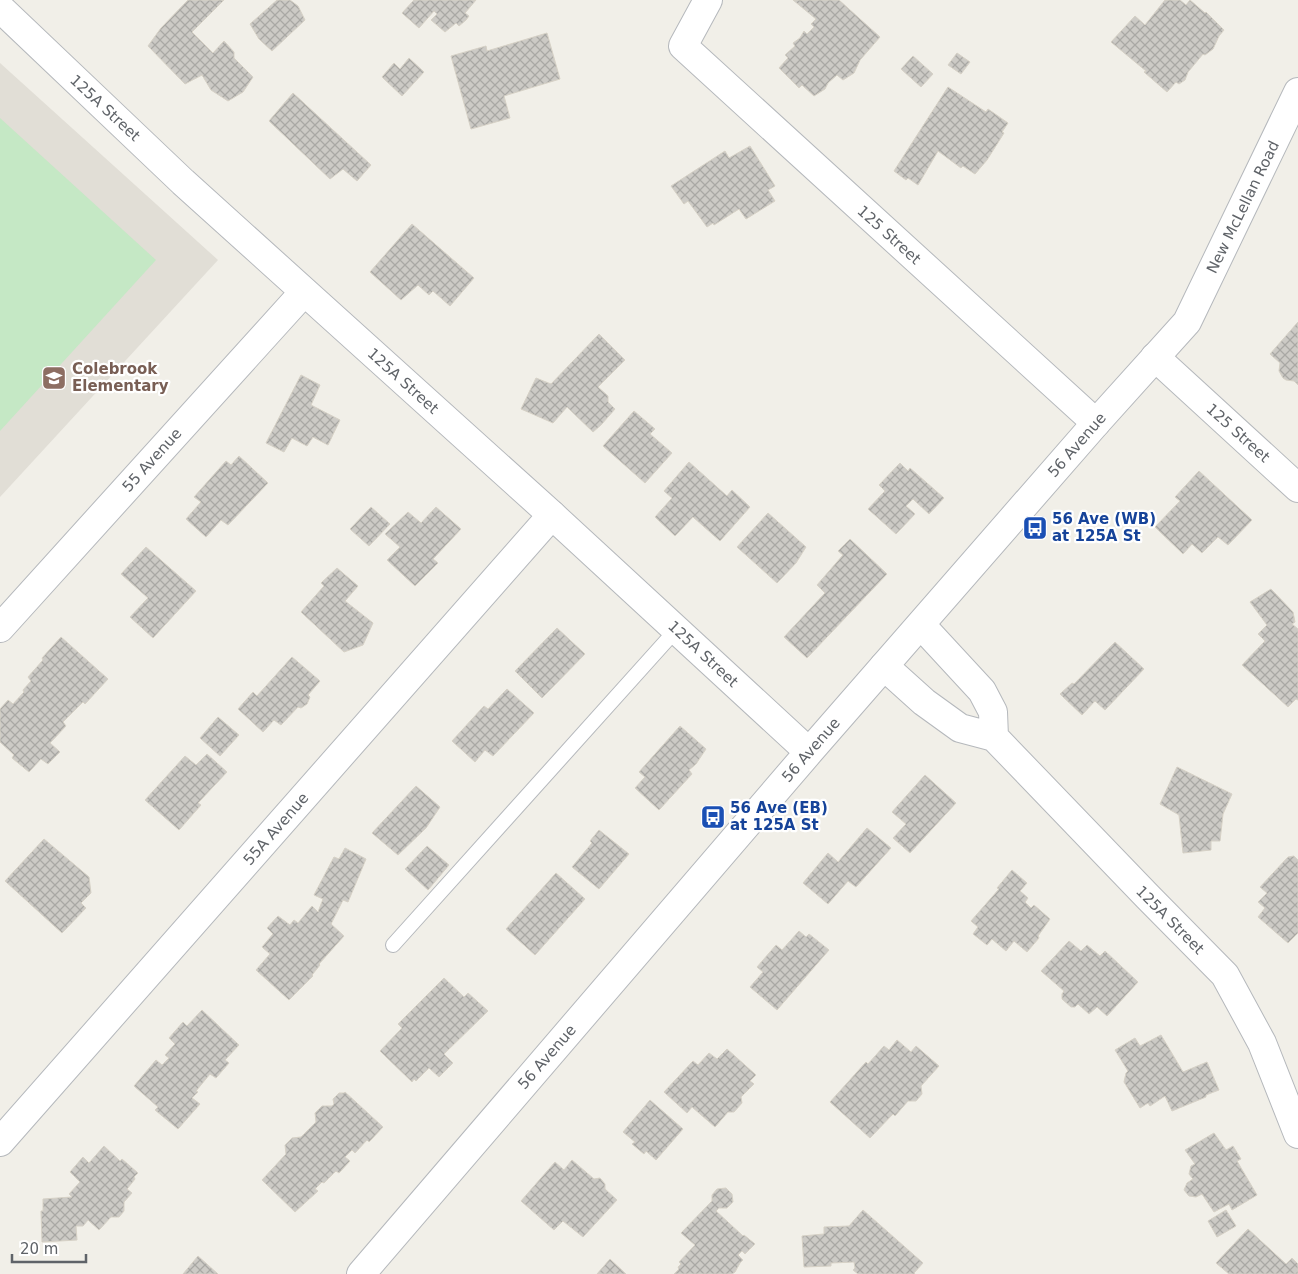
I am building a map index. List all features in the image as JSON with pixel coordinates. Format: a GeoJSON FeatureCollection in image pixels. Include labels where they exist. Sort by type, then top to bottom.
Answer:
{"type":"FeatureCollection","features":[{"type":"Feature","properties":{"kind":"street","name":"125 Street"},"geometry":{"type":"LineString","coordinates":[[708,0],[683,46],[1096,423]]}},
{"type":"Feature","properties":{"kind":"street","name":"125A Street"},"geometry":{"type":"LineString","coordinates":[[0,8],[183,182],[809,752]]}},
{"type":"Feature","properties":{"kind":"street","name":"New McLellan Road"},"geometry":{"type":"LineString","coordinates":[[1187,322],[1298,92]]}},
{"type":"Feature","properties":{"kind":"street","name":"55 Avenue"},"geometry":{"type":"LineString","coordinates":[[0,628],[304,292]]}},
{"type":"Feature","properties":{"kind":"street","name":"56 Avenue"},"geometry":{"type":"LineString","coordinates":[[361,1274],[809,752],[1096,423],[1187,322]]}},
{"type":"Feature","properties":{"kind":"street","name":"125 Street"},"geometry":{"type":"LineString","coordinates":[[1155,357],[1298,488]]}},
{"type":"Feature","properties":{"kind":"street","name":"55A Avenue"},"geometry":{"type":"LineString","coordinates":[[0,1142],[552,516]]}},
{"type":"Feature","properties":{"kind":"street"},"geometry":{"type":"LineString","coordinates":[[884,666],[924,702],[960,728],[994,737],[993,712],[982,691],[921,625]]}},
{"type":"Feature","properties":{"kind":"street","name":"125A Street"},"geometry":{"type":"LineString","coordinates":[[994,737],[1225,975],[1262,1043],[1298,1134]]}},
{"type":"Feature","properties":{"kind":"lane"},"geometry":{"type":"LineString","coordinates":[[393,945],[676,630]]}},
{"type":"Feature","properties":{"kind":"shaded area","name":"Colebrook Elementary"},"geometry":{"type":"Polygon","coordinates":[[[0,63],[218,260],[0,497],[0,63]]]}},
{"type":"Feature","properties":{"kind":"green space"},"geometry":{"type":"Polygon","coordinates":[[[0,118],[156,260],[0,431],[0,118]]]}},
{"type":"Feature","properties":{"kind":"building"},"geometry":{"type":"Polygon","coordinates":[[[188,0],[224,0],[192,32],[213,53],[224,41],[234,52],[234,58],[253,77],[243,92],[228,101],[211,90],[202,75],[185,84],[148,46],[161,28],[188,0]]]}},
{"type":"Feature","properties":{"kind":"building"},"geometry":{"type":"Polygon","coordinates":[[[277,0],[290,0],[298,6],[305,20],[272,51],[259,39],[250,24],[277,0]]]}},
{"type":"Feature","properties":{"kind":"building"},"geometry":{"type":"Polygon","coordinates":[[[414,0],[476,0],[465,13],[469,16],[466,20],[459,26],[456,23],[445,32],[431,20],[437,14],[434,11],[419,28],[402,13],[414,0]]]}},
{"type":"Feature","properties":{"kind":"building"},"geometry":{"type":"Polygon","coordinates":[[[793,0],[839,0],[880,37],[860,60],[854,73],[843,80],[837,75],[828,83],[825,89],[814,96],[802,85],[799,88],[779,68],[788,58],[785,55],[795,46],[793,43],[800,38],[804,31],[807,34],[814,27],[811,24],[816,19],[793,0]]]}},
{"type":"Feature","properties":{"kind":"building"},"geometry":{"type":"Polygon","coordinates":[[[1165,0],[1180,0],[1186,5],[1190,0],[1206,12],[1224,30],[1213,49],[1205,55],[1203,54],[1188,72],[1185,80],[1179,84],[1176,82],[1167,92],[1144,72],[1146,71],[1111,42],[1135,16],[1145,25],[1165,0]]]}},
{"type":"Feature","properties":{"kind":"building"},"geometry":{"type":"Polygon","coordinates":[[[547,33],[560,79],[504,96],[510,118],[471,129],[451,56],[486,46],[487,51],[547,33]]]}},
{"type":"Feature","properties":{"kind":"building"},"geometry":{"type":"Polygon","coordinates":[[[957,53],[970,62],[961,74],[948,65],[957,53]]]}},
{"type":"Feature","properties":{"kind":"building"},"geometry":{"type":"Polygon","coordinates":[[[913,56],[933,74],[921,87],[901,69],[913,56]]]}},
{"type":"Feature","properties":{"kind":"building"},"geometry":{"type":"Polygon","coordinates":[[[409,58],[424,72],[402,96],[382,77],[394,63],[400,69],[409,58]]]}},
{"type":"Feature","properties":{"kind":"building"},"geometry":{"type":"Polygon","coordinates":[[[948,87],[986,112],[988,109],[1008,123],[987,160],[975,174],[963,166],[961,168],[938,151],[918,185],[908,178],[906,180],[894,171],[948,87]]]}},
{"type":"Feature","properties":{"kind":"building"},"geometry":{"type":"Polygon","coordinates":[[[293,93],[371,165],[357,181],[343,169],[330,179],[269,121],[293,93]]]}},
{"type":"Feature","properties":{"kind":"building"},"geometry":{"type":"Polygon","coordinates":[[[750,146],[775,186],[768,190],[775,201],[746,219],[739,209],[714,225],[713,223],[707,227],[688,201],[684,204],[671,186],[725,151],[729,158],[750,146]]]}},
{"type":"Feature","properties":{"kind":"building"},"geometry":{"type":"Polygon","coordinates":[[[412,224],[474,278],[450,306],[433,291],[429,295],[418,285],[401,300],[370,272],[412,224]]]}},
{"type":"Feature","properties":{"kind":"building"},"geometry":{"type":"Polygon","coordinates":[[[1298,322],[1298,385],[1294,381],[1283,378],[1279,371],[1280,363],[1270,354],[1298,322]]]}},
{"type":"Feature","properties":{"kind":"building"},"geometry":{"type":"Polygon","coordinates":[[[599,334],[625,360],[598,387],[608,396],[608,402],[615,409],[601,425],[593,432],[567,407],[553,423],[521,409],[536,378],[551,384],[599,334]]]}},
{"type":"Feature","properties":{"kind":"building"},"geometry":{"type":"Polygon","coordinates":[[[301,375],[320,385],[311,405],[340,420],[328,445],[313,437],[307,446],[292,438],[284,452],[266,443],[301,375]]]}},
{"type":"Feature","properties":{"kind":"building"},"geometry":{"type":"Polygon","coordinates":[[[634,411],[655,429],[650,434],[672,453],[645,483],[603,446],[634,411]]]}},
{"type":"Feature","properties":{"kind":"building"},"geometry":{"type":"Polygon","coordinates":[[[239,456],[268,483],[228,525],[221,520],[206,537],[186,519],[201,502],[194,497],[226,461],[231,465],[239,456]]]}},
{"type":"Feature","properties":{"kind":"building"},"geometry":{"type":"Polygon","coordinates":[[[689,462],[727,496],[732,490],[750,507],[720,541],[693,517],[675,536],[655,517],[672,498],[664,491],[689,462]]]}},
{"type":"Feature","properties":{"kind":"building"},"geometry":{"type":"Polygon","coordinates":[[[900,463],[908,471],[910,468],[944,498],[929,514],[913,499],[906,506],[915,514],[896,534],[868,509],[885,491],[879,485],[900,463]]]}},
{"type":"Feature","properties":{"kind":"building"},"geometry":{"type":"Polygon","coordinates":[[[1199,471],[1252,520],[1228,545],[1218,537],[1202,553],[1192,544],[1183,554],[1155,527],[1180,501],[1175,497],[1199,471]]]}},
{"type":"Feature","properties":{"kind":"building"},"geometry":{"type":"Polygon","coordinates":[[[371,507],[390,524],[369,546],[350,529],[371,507]]]}},
{"type":"Feature","properties":{"kind":"building"},"geometry":{"type":"Polygon","coordinates":[[[436,507],[461,529],[433,559],[438,563],[415,586],[387,560],[400,547],[385,534],[408,512],[421,523],[436,507]]]}},
{"type":"Feature","properties":{"kind":"building"},"geometry":{"type":"Polygon","coordinates":[[[768,513],[806,547],[796,563],[777,583],[737,547],[768,513]]]}},
{"type":"Feature","properties":{"kind":"building"},"geometry":{"type":"Polygon","coordinates":[[[850,539],[887,574],[807,658],[784,637],[825,593],[817,585],[843,555],[838,551],[850,539]]]}},
{"type":"Feature","properties":{"kind":"building"},"geometry":{"type":"Polygon","coordinates":[[[146,547],[196,591],[153,638],[130,617],[148,598],[121,574],[146,547]]]}},
{"type":"Feature","properties":{"kind":"building"},"geometry":{"type":"Polygon","coordinates":[[[337,568],[358,586],[345,601],[373,623],[363,645],[344,652],[301,612],[324,586],[321,583],[337,568]]]}},
{"type":"Feature","properties":{"kind":"building"},"geometry":{"type":"Polygon","coordinates":[[[1271,589],[1293,612],[1295,622],[1292,624],[1298,629],[1298,700],[1296,699],[1288,707],[1242,665],[1265,641],[1258,634],[1267,625],[1250,602],[1271,589]]]}},
{"type":"Feature","properties":{"kind":"building"},"geometry":{"type":"Polygon","coordinates":[[[557,628],[585,654],[542,698],[515,671],[557,628]]]}},
{"type":"Feature","properties":{"kind":"building"},"geometry":{"type":"Polygon","coordinates":[[[61,637],[108,679],[85,704],[83,702],[63,722],[66,726],[50,743],[60,752],[48,764],[41,759],[29,772],[12,758],[14,755],[0,742],[0,709],[8,700],[13,704],[24,692],[23,690],[31,681],[28,677],[61,637]]]}},
{"type":"Feature","properties":{"kind":"building"},"geometry":{"type":"Polygon","coordinates":[[[1115,642],[1144,669],[1105,710],[1095,701],[1082,715],[1060,694],[1072,683],[1074,684],[1115,642]]]}},
{"type":"Feature","properties":{"kind":"building"},"geometry":{"type":"Polygon","coordinates":[[[292,657],[320,681],[308,695],[310,697],[307,704],[301,708],[298,707],[281,725],[274,720],[263,732],[238,709],[253,692],[257,696],[292,657]]]}},
{"type":"Feature","properties":{"kind":"building"},"geometry":{"type":"Polygon","coordinates":[[[507,689],[534,713],[493,756],[485,750],[475,762],[452,741],[484,706],[488,709],[507,689]]]}},
{"type":"Feature","properties":{"kind":"building"},"geometry":{"type":"Polygon","coordinates":[[[218,717],[239,735],[220,756],[200,738],[218,717]]]}},
{"type":"Feature","properties":{"kind":"building"},"geometry":{"type":"Polygon","coordinates":[[[680,726],[706,749],[696,764],[689,770],[692,774],[659,810],[635,788],[645,777],[639,772],[680,726]]]}},
{"type":"Feature","properties":{"kind":"building"},"geometry":{"type":"Polygon","coordinates":[[[207,754],[227,772],[198,803],[201,805],[179,830],[145,800],[185,756],[196,765],[207,754]]]}},
{"type":"Feature","properties":{"kind":"building"},"geometry":{"type":"Polygon","coordinates":[[[1177,767],[1232,794],[1223,814],[1220,841],[1211,841],[1211,850],[1183,853],[1179,815],[1160,804],[1177,767]]]}},
{"type":"Feature","properties":{"kind":"building"},"geometry":{"type":"Polygon","coordinates":[[[925,775],[956,803],[910,853],[893,838],[906,824],[892,812],[925,775]]]}},
{"type":"Feature","properties":{"kind":"building"},"geometry":{"type":"Polygon","coordinates":[[[416,786],[440,807],[426,828],[398,855],[372,833],[416,786]]]}},
{"type":"Feature","properties":{"kind":"building"},"geometry":{"type":"Polygon","coordinates":[[[867,828],[891,848],[856,887],[848,881],[828,904],[803,883],[828,853],[838,862],[867,828]]]}},
{"type":"Feature","properties":{"kind":"building"},"geometry":{"type":"Polygon","coordinates":[[[599,830],[629,854],[599,889],[572,867],[592,843],[590,841],[599,830]]]}},
{"type":"Feature","properties":{"kind":"building"},"geometry":{"type":"Polygon","coordinates":[[[44,839],[89,877],[91,893],[81,903],[86,908],[62,933],[5,881],[44,839]]]}},
{"type":"Feature","properties":{"kind":"building"},"geometry":{"type":"Polygon","coordinates":[[[427,846],[449,865],[428,890],[405,869],[427,846]]]}},
{"type":"Feature","properties":{"kind":"building"},"geometry":{"type":"Polygon","coordinates":[[[345,848],[366,859],[348,902],[343,900],[331,924],[344,936],[319,964],[313,976],[289,1000],[256,970],[270,954],[262,947],[273,934],[267,928],[278,916],[290,925],[294,920],[298,923],[312,906],[318,912],[323,899],[314,895],[334,857],[339,859],[345,848]]]}},
{"type":"Feature","properties":{"kind":"building"},"geometry":{"type":"Polygon","coordinates":[[[1294,856],[1298,860],[1298,933],[1288,943],[1258,917],[1265,908],[1258,902],[1267,893],[1260,887],[1288,857],[1294,856]]]}},
{"type":"Feature","properties":{"kind":"building"},"geometry":{"type":"Polygon","coordinates":[[[1012,870],[1027,883],[1020,891],[1028,898],[1025,902],[1031,908],[1034,905],[1050,919],[1038,936],[1039,938],[1027,952],[1014,941],[1006,951],[992,939],[987,945],[973,934],[978,927],[971,921],[999,889],[997,888],[1012,870]]]}},
{"type":"Feature","properties":{"kind":"building"},"geometry":{"type":"Polygon","coordinates":[[[556,873],[585,899],[535,955],[506,929],[556,873]]]}},
{"type":"Feature","properties":{"kind":"building"},"geometry":{"type":"Polygon","coordinates":[[[799,931],[806,937],[809,934],[829,950],[777,1010],[750,987],[763,972],[757,967],[776,945],[782,950],[799,931]]]}},
{"type":"Feature","properties":{"kind":"building"},"geometry":{"type":"Polygon","coordinates":[[[1069,941],[1081,951],[1087,945],[1100,956],[1105,951],[1138,982],[1107,1016],[1097,1007],[1089,1014],[1078,1004],[1075,1007],[1071,1007],[1062,999],[1064,991],[1041,971],[1069,941]]]}},
{"type":"Feature","properties":{"kind":"building"},"geometry":{"type":"Polygon","coordinates":[[[444,978],[464,997],[468,993],[488,1011],[444,1054],[453,1063],[439,1077],[429,1068],[416,1081],[414,1079],[412,1082],[380,1051],[402,1028],[398,1024],[444,978]]]}},
{"type":"Feature","properties":{"kind":"building"},"geometry":{"type":"Polygon","coordinates":[[[202,1010],[239,1045],[225,1060],[229,1063],[216,1078],[210,1074],[196,1091],[198,1092],[192,1098],[200,1104],[178,1129],[155,1110],[158,1107],[134,1086],[156,1060],[162,1065],[169,1058],[165,1055],[175,1044],[169,1038],[183,1022],[187,1026],[202,1010]]]}},
{"type":"Feature","properties":{"kind":"building"},"geometry":{"type":"Polygon","coordinates":[[[1161,1035],[1183,1072],[1207,1062],[1219,1090],[1172,1111],[1165,1096],[1150,1106],[1148,1103],[1140,1108],[1124,1082],[1128,1071],[1115,1050],[1135,1038],[1140,1046],[1161,1035]]]}},
{"type":"Feature","properties":{"kind":"building"},"geometry":{"type":"Polygon","coordinates":[[[897,1040],[911,1052],[916,1046],[939,1066],[921,1086],[922,1094],[916,1101],[908,1101],[895,1116],[893,1114],[870,1138],[830,1102],[866,1062],[868,1064],[884,1046],[889,1050],[897,1040]]]}},
{"type":"Feature","properties":{"kind":"building"},"geometry":{"type":"Polygon","coordinates":[[[727,1049],[756,1075],[750,1081],[754,1084],[741,1097],[742,1103],[734,1112],[728,1112],[715,1127],[692,1107],[687,1113],[664,1092],[693,1061],[698,1065],[709,1053],[717,1059],[727,1049]]]}},
{"type":"Feature","properties":{"kind":"building"},"geometry":{"type":"Polygon","coordinates":[[[345,1092],[383,1127],[355,1153],[352,1150],[345,1157],[350,1161],[339,1173],[336,1171],[324,1183],[322,1182],[315,1189],[318,1191],[295,1212],[262,1180],[286,1154],[285,1145],[292,1138],[301,1137],[316,1122],[315,1113],[322,1106],[332,1106],[334,1104],[333,1099],[339,1093],[345,1092]]]}},
{"type":"Feature","properties":{"kind":"building"},"geometry":{"type":"Polygon","coordinates":[[[650,1100],[683,1129],[656,1160],[646,1151],[644,1154],[632,1144],[635,1142],[623,1132],[650,1100]]]}},
{"type":"Feature","properties":{"kind":"building"},"geometry":{"type":"Polygon","coordinates":[[[1214,1133],[1226,1150],[1233,1146],[1241,1159],[1237,1161],[1257,1195],[1232,1210],[1229,1204],[1214,1212],[1202,1194],[1196,1197],[1189,1196],[1184,1190],[1187,1183],[1193,1179],[1189,1174],[1191,1166],[1195,1164],[1185,1150],[1214,1133]]]}},
{"type":"Feature","properties":{"kind":"building"},"geometry":{"type":"Polygon","coordinates":[[[104,1146],[120,1161],[122,1159],[138,1173],[127,1189],[132,1193],[124,1202],[124,1211],[119,1217],[111,1217],[99,1230],[88,1220],[83,1226],[76,1226],[77,1240],[42,1242],[41,1211],[43,1211],[43,1199],[72,1197],[69,1194],[80,1182],[70,1172],[83,1157],[89,1163],[104,1146]]]}},
{"type":"Feature","properties":{"kind":"building"},"geometry":{"type":"Polygon","coordinates":[[[572,1160],[594,1179],[600,1178],[605,1184],[605,1189],[617,1200],[583,1237],[563,1221],[554,1230],[521,1201],[555,1162],[564,1170],[572,1160]]]}},
{"type":"Feature","properties":{"kind":"building"},"geometry":{"type":"Polygon","coordinates":[[[726,1188],[732,1194],[733,1202],[727,1208],[719,1208],[716,1211],[743,1236],[755,1244],[745,1254],[742,1251],[738,1255],[743,1260],[732,1274],[674,1274],[679,1269],[678,1267],[681,1264],[679,1262],[695,1245],[681,1233],[712,1201],[712,1195],[717,1189],[726,1188]]]}},
{"type":"Feature","properties":{"kind":"building"},"geometry":{"type":"Polygon","coordinates":[[[863,1210],[923,1263],[915,1274],[858,1274],[853,1270],[855,1268],[854,1262],[831,1263],[831,1266],[804,1267],[802,1236],[824,1234],[824,1227],[849,1226],[863,1210]]]}},
{"type":"Feature","properties":{"kind":"building"},"geometry":{"type":"Polygon","coordinates":[[[1226,1210],[1236,1226],[1217,1237],[1208,1221],[1226,1210]]]}},
{"type":"Feature","properties":{"kind":"building"},"geometry":{"type":"Polygon","coordinates":[[[1248,1229],[1286,1264],[1292,1258],[1298,1264],[1298,1274],[1229,1274],[1216,1263],[1248,1229]]]}},
{"type":"Feature","properties":{"kind":"building"},"geometry":{"type":"Polygon","coordinates":[[[198,1256],[218,1274],[183,1274],[198,1256]]]}},
{"type":"Feature","properties":{"kind":"building"},"geometry":{"type":"Polygon","coordinates":[[[610,1259],[626,1274],[597,1274],[610,1259]]]}},
{"type":"Feature","properties":{"kind":"place","name":"Colebrook Elementary"},"geometry":{"type":"Point","coordinates":[54,378]}},
{"type":"Feature","properties":{"kind":"place","name":"56 Ave (WB) at 125A St"},"geometry":{"type":"Point","coordinates":[1035,528]}},
{"type":"Feature","properties":{"kind":"place","name":"56 Ave (EB) at 125A St"},"geometry":{"type":"Point","coordinates":[713,817]}}]}
